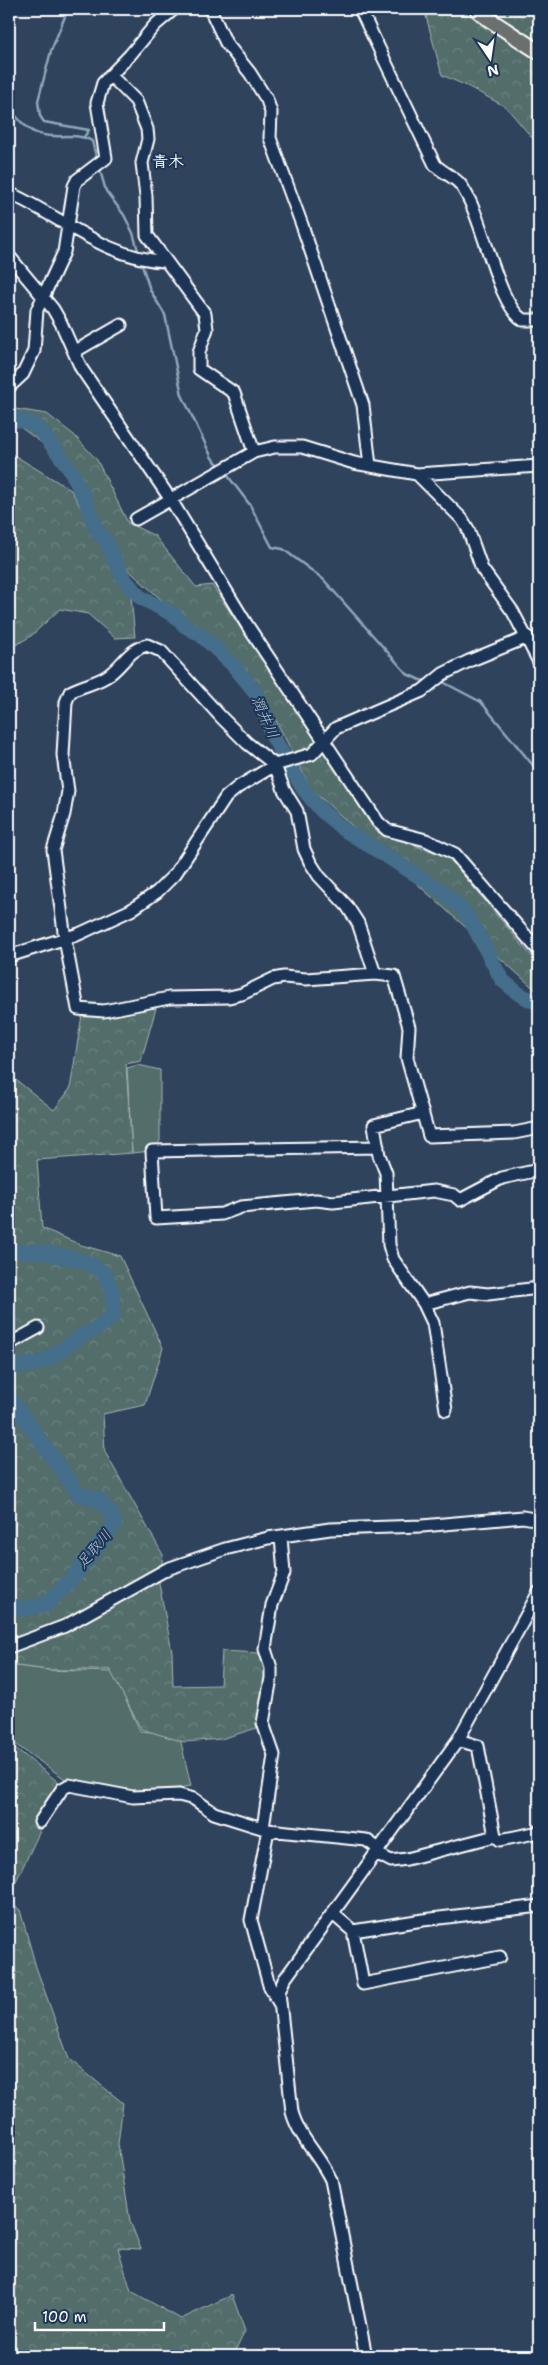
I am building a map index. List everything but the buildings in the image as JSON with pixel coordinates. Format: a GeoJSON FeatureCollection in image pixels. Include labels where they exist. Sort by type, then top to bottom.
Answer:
{"type":"FeatureCollection","features":[{"type":"Feature","properties":{"kind":"main road"},"geometry":{"type":"LineString","coordinates":[[477,9],[486,18],[539,52]]}},
{"type":"Feature","properties":{"kind":"street"},"geometry":{"type":"LineString","coordinates":[[9,387],[23,374],[34,351],[37,310],[64,252],[70,225],[72,199],[77,180],[106,158],[97,103],[103,83],[156,24],[174,9]]}},
{"type":"Feature","properties":{"kind":"street"},"geometry":{"type":"LineString","coordinates":[[213,9],[226,43],[250,73],[267,100],[271,112],[270,138],[302,225],[363,405],[370,466]]}},
{"type":"Feature","properties":{"kind":"street"},"geometry":{"type":"LineString","coordinates":[[360,9],[435,165],[443,173],[459,183],[474,210],[510,307],[523,320],[539,320]]}},
{"type":"Feature","properties":{"kind":"street"},"geometry":{"type":"LineString","coordinates":[[111,76],[136,101],[147,128],[148,139],[142,163],[146,196],[147,235],[164,261],[205,314],[207,329],[198,352],[199,369],[234,393],[254,452]]}},
{"type":"Feature","properties":{"kind":"street"},"geometry":{"type":"LineString","coordinates":[[9,193],[34,204],[94,240],[140,257],[164,261]]}},
{"type":"Feature","properties":{"kind":"street"},"geometry":{"type":"LineString","coordinates":[[9,256],[53,309],[81,368],[171,500],[247,625],[378,822],[387,830],[426,840],[455,854],[539,951]]}},
{"type":"Feature","properties":{"kind":"street"},"geometry":{"type":"LineString","coordinates":[[74,352],[121,325]]}},
{"type":"Feature","properties":{"kind":"street"},"geometry":{"type":"LineString","coordinates":[[136,519],[254,452],[275,447],[302,447],[354,463],[417,474],[539,466]]}},
{"type":"Feature","properties":{"kind":"street"},"geometry":{"type":"LineString","coordinates":[[417,474],[462,519],[468,529],[482,569],[532,638],[539,662]]}},
{"type":"Feature","properties":{"kind":"street"},"geometry":{"type":"LineString","coordinates":[[9,956],[65,939],[131,910],[157,892],[175,874],[226,796],[238,787],[277,765],[296,757],[312,754],[336,728],[422,691],[452,670],[532,638]]}},
{"type":"Feature","properties":{"kind":"street"},"geometry":{"type":"LineString","coordinates":[[375,974],[358,923],[347,906],[319,876],[310,862],[304,849],[297,811],[284,790],[277,765],[247,743],[161,651],[147,645],[132,651],[110,674],[101,680],[70,692],[66,702],[63,755],[68,791],[64,814],[53,850],[65,939],[78,1009],[104,1011],[160,999],[229,997],[242,994],[273,979],[284,977],[306,979],[375,974],[394,976],[409,1027],[407,1058],[429,1136],[514,1133],[539,1128]]}},
{"type":"Feature","properties":{"kind":"street"},"geometry":{"type":"LineString","coordinates":[[423,1113],[374,1124],[378,1147],[386,1173],[389,1245],[393,1259],[424,1304],[433,1323],[446,1410]]}},
{"type":"Feature","properties":{"kind":"street"},"geometry":{"type":"LineString","coordinates":[[378,1147],[152,1152],[156,1218],[222,1214],[241,1207],[316,1200],[333,1202],[434,1191],[454,1195],[460,1200],[502,1178],[539,1170]]}},
{"type":"Feature","properties":{"kind":"street"},"geometry":{"type":"LineString","coordinates":[[424,1304],[470,1292],[488,1294],[539,1288]]}},
{"type":"Feature","properties":{"kind":"street"},"geometry":{"type":"LineString","coordinates":[[9,1344],[38,1328]]}},
{"type":"Feature","properties":{"kind":"street"},"geometry":{"type":"LineString","coordinates":[[9,1647],[65,1626],[167,1569],[225,1549],[330,1529],[422,1526],[523,1517],[539,1520]]}},
{"type":"Feature","properties":{"kind":"street"},"geometry":{"type":"LineString","coordinates":[[279,2003],[268,1985],[251,1920],[266,1829],[274,1754],[263,1723],[271,1678],[265,1649],[272,1605],[284,1573],[281,1537]]}},
{"type":"Feature","properties":{"kind":"street"},"geometry":{"type":"LineString","coordinates":[[366,2356],[331,2180],[319,2157],[295,2123],[292,2112],[279,1992],[284,1980],[458,1740],[539,1592]]}},
{"type":"Feature","properties":{"kind":"street"},"geometry":{"type":"LineString","coordinates":[[458,1740],[478,1746],[495,1836],[500,1840],[539,1832]]}},
{"type":"Feature","properties":{"kind":"street"},"geometry":{"type":"LineString","coordinates":[[40,1822],[62,1789],[69,1785],[133,1797],[179,1795],[194,1799],[214,1813],[266,1829],[366,1840],[391,1861],[407,1859],[495,1836]]}},
{"type":"Feature","properties":{"kind":"street"},"geometry":{"type":"LineString","coordinates":[[353,1931],[423,1920],[539,1906]]}},
{"type":"Feature","properties":{"kind":"street"},"geometry":{"type":"LineString","coordinates":[[333,1914],[353,1931],[363,1984],[500,1957]]}},
{"type":"Feature","properties":{"kind":"green space"},"geometry":{"type":"Polygon","coordinates":[[[424,9],[539,9],[539,146],[506,107],[442,75],[424,9]]]}},
{"type":"Feature","properties":{"kind":"green space"},"geometry":{"type":"Polygon","coordinates":[[[9,408],[47,414],[74,435],[97,460],[128,523],[155,536],[196,587],[212,585],[377,832],[448,857],[539,965],[539,993],[311,789],[267,703],[215,648],[115,558],[50,449],[9,419],[9,408]]]}},
{"type":"Feature","properties":{"kind":"green space"},"geometry":{"type":"Polygon","coordinates":[[[9,452],[71,490],[131,597],[135,637],[115,638],[88,614],[60,609],[31,636],[9,649],[9,452]]]}},
{"type":"Feature","properties":{"kind":"green space"},"geometry":{"type":"Polygon","coordinates":[[[156,1008],[141,1061],[126,1064],[132,1153],[37,1160],[42,1228],[81,1245],[120,1256],[163,1348],[145,1405],[103,1414],[105,1452],[163,1555],[159,1583],[172,1652],[173,1686],[220,1685],[222,1651],[259,1653],[268,1667],[260,1727],[221,1739],[184,1742],[141,1729],[110,1670],[49,1670],[9,1665],[9,1077],[16,1080],[54,1110],[70,1089],[82,1015],[156,1008]]]}},
{"type":"Feature","properties":{"kind":"green space"},"geometry":{"type":"Polygon","coordinates":[[[138,1065],[160,1070],[160,1141],[152,1151],[132,1153],[127,1068],[138,1065]]]}},
{"type":"Feature","properties":{"kind":"green space"},"geometry":{"type":"Polygon","coordinates":[[[9,1665],[49,1670],[113,1672],[140,1731],[164,1733],[180,1738],[191,1786],[160,1791],[128,1791],[68,1781],[9,1740],[9,1665]]]}},
{"type":"Feature","properties":{"kind":"green space"},"geometry":{"type":"Polygon","coordinates":[[[9,1743],[62,1785],[9,1896],[9,1743]]]}},
{"type":"Feature","properties":{"kind":"green space"},"geometry":{"type":"Polygon","coordinates":[[[9,1902],[20,1910],[36,1967],[69,2059],[123,2103],[118,2144],[130,2221],[141,2249],[118,2248],[131,2291],[181,2319],[232,2295],[245,2331],[233,2356],[9,2356],[9,1902]]]}},
{"type":"Feature","properties":{"kind":"waterway"},"geometry":{"type":"LineString","coordinates":[[68,9],[51,51],[38,101],[40,116],[44,122],[89,130],[84,137]]}},
{"type":"Feature","properties":{"kind":"waterway"},"geometry":{"type":"LineString","coordinates":[[9,108],[24,125],[41,135],[78,137],[92,141],[97,160]]}},
{"type":"Feature","properties":{"kind":"waterway"},"geometry":{"type":"LineString","coordinates":[[99,167],[106,191],[124,215],[133,233],[139,254]]}},
{"type":"Feature","properties":{"kind":"waterway"},"geometry":{"type":"LineString","coordinates":[[141,262],[150,290],[165,315],[182,395],[212,458],[220,466]]}},
{"type":"Feature","properties":{"kind":"waterway","name":"潤井川"},"geometry":{"type":"LineString","coordinates":[[9,418],[31,423],[41,431],[70,469],[86,501],[96,529],[106,541],[124,579],[140,597],[174,615],[185,626],[201,635],[233,665],[252,688],[262,704],[273,737],[304,790],[321,810],[343,829],[442,891],[462,909],[473,925],[502,980],[519,994],[539,1004]]}},
{"type":"Feature","properties":{"kind":"waterway"},"geometry":{"type":"LineString","coordinates":[[225,472],[250,505],[272,547],[283,549],[323,579],[407,674],[420,680],[428,681]]}},
{"type":"Feature","properties":{"kind":"waterway"},"geometry":{"type":"LineString","coordinates":[[441,681],[481,702],[536,769],[539,780]]}},
{"type":"Feature","properties":{"kind":"waterway","name":"足取川"},"geometry":{"type":"LineString","coordinates":[[9,1253],[16,1251],[45,1253],[82,1261],[95,1267],[106,1275],[112,1292],[113,1316],[98,1328],[83,1335],[45,1361],[9,1369]]}},
{"type":"Feature","properties":{"kind":"waterway","name":"足取川"},"geometry":{"type":"LineString","coordinates":[[9,1397],[79,1494],[99,1500],[112,1514],[114,1525],[70,1581],[46,1605],[19,1609],[9,1602]]}},
{"type":"Feature","properties":{"kind":"district","name":"青木"},"geometry":{"type":"Point","coordinates":[168,161]}}]}
